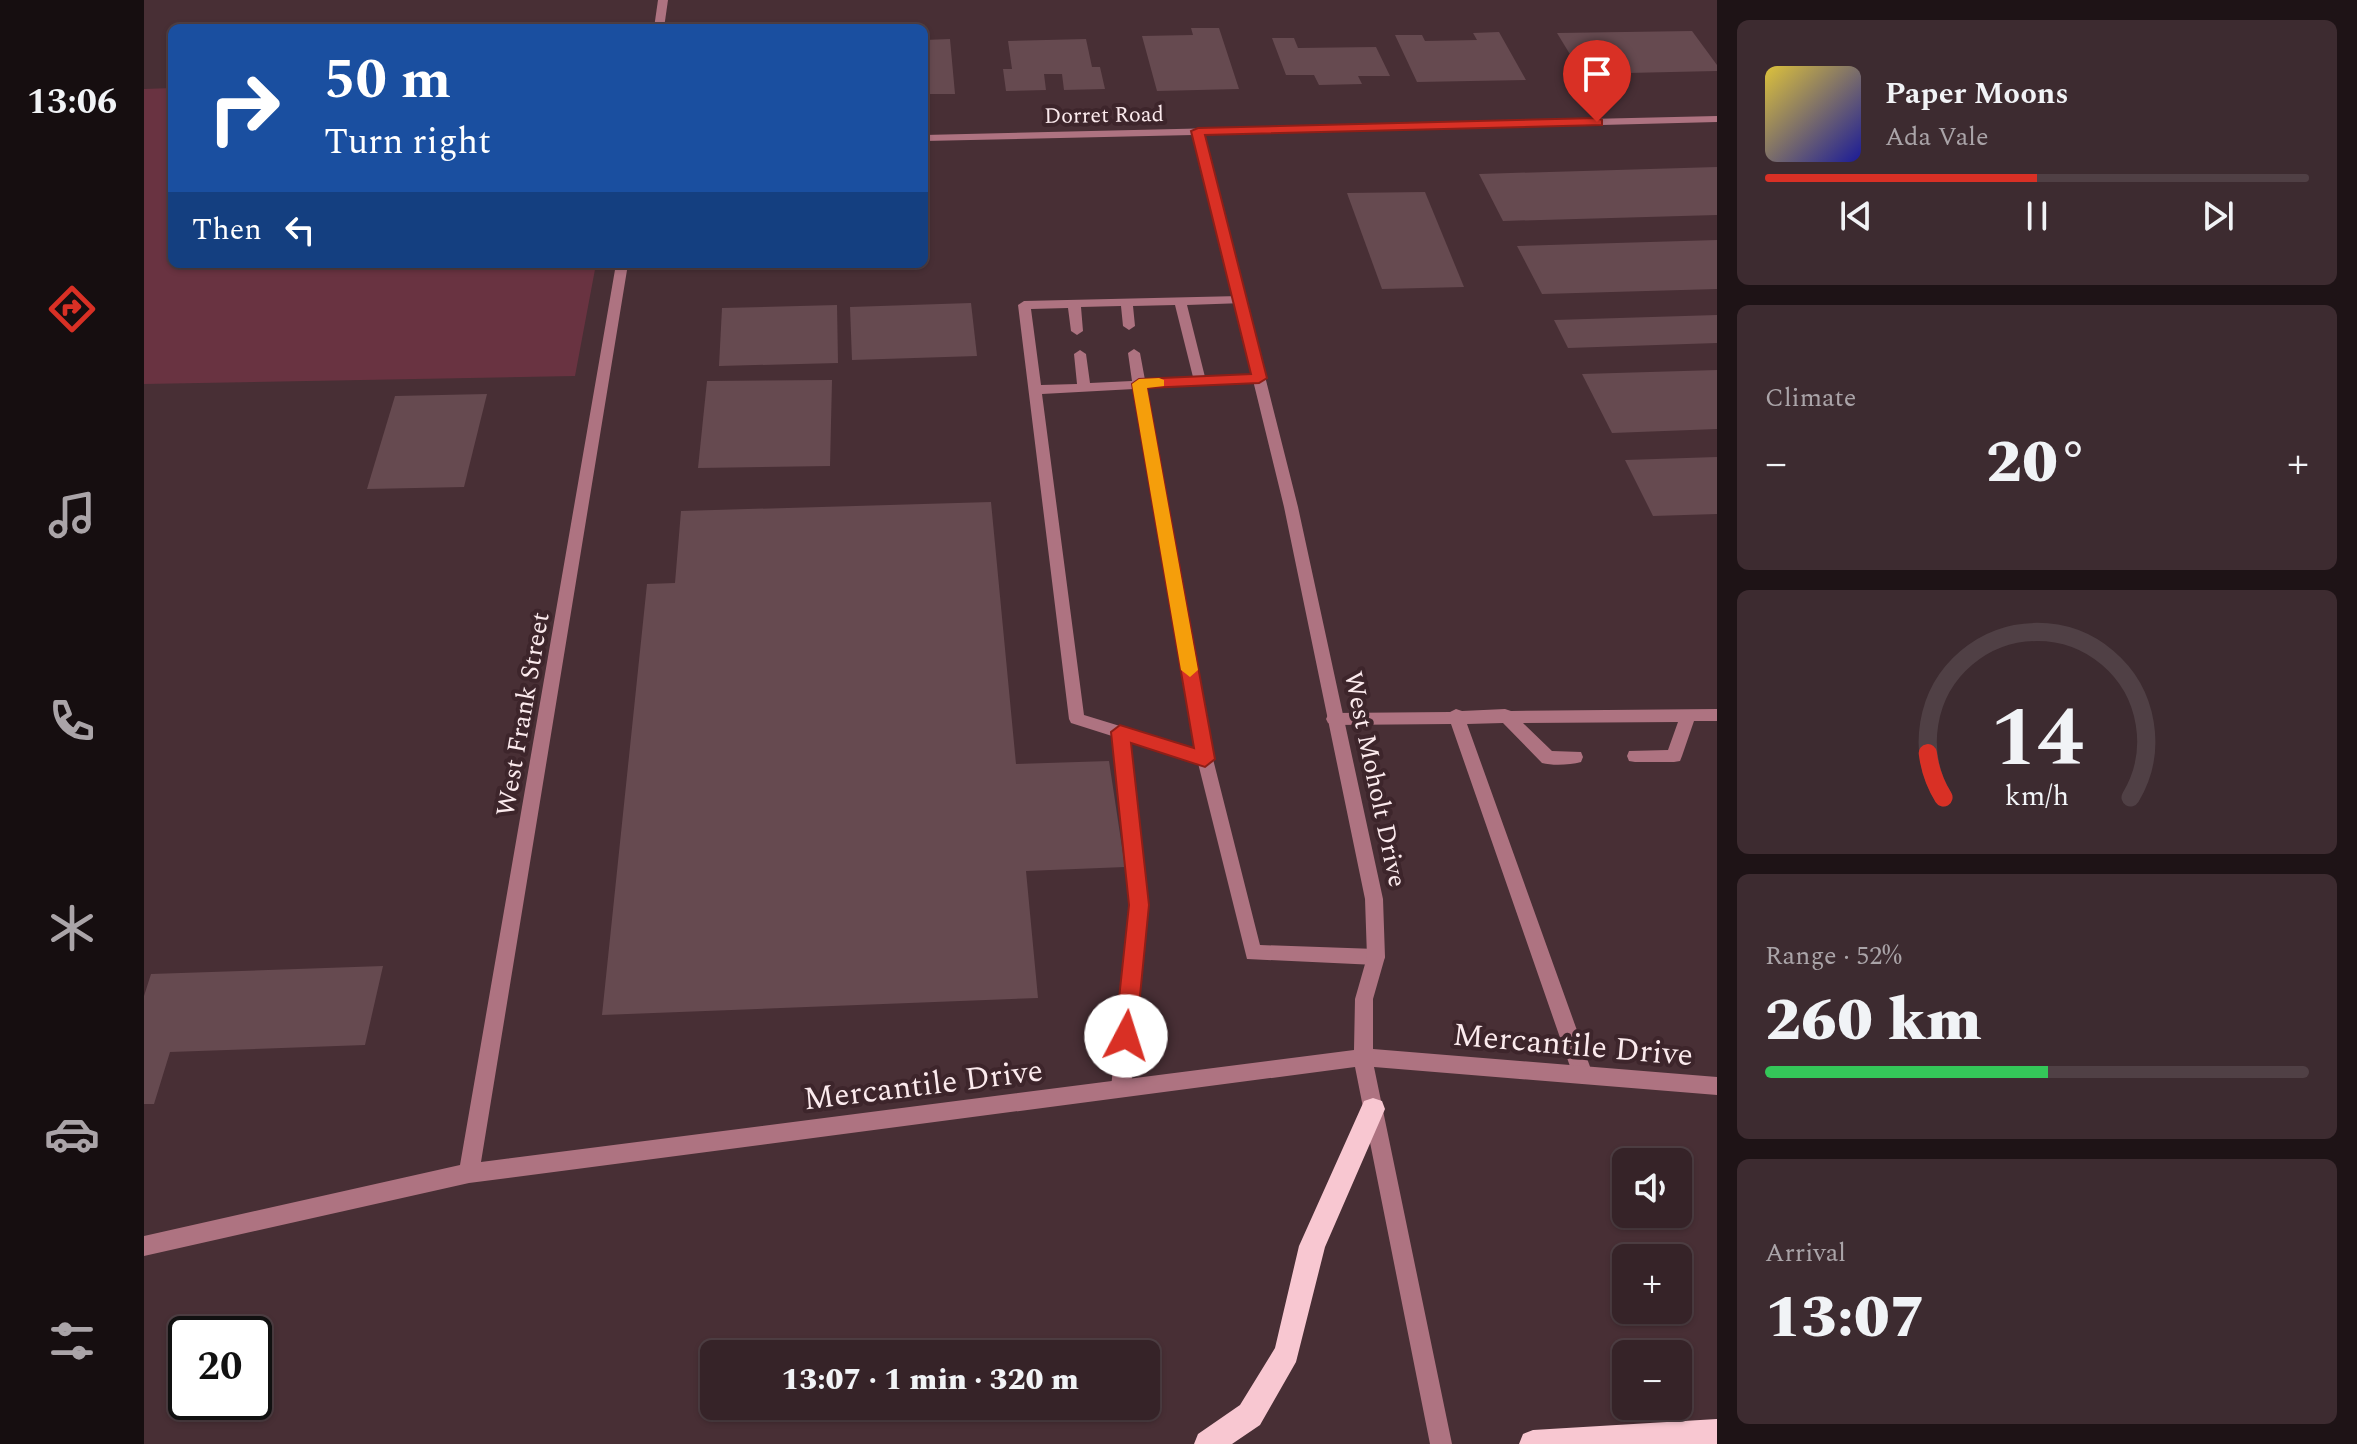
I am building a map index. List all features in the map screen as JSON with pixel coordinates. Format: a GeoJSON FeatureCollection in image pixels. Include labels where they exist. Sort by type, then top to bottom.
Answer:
{"type":"FeatureCollection","features":[{"type":"Feature","properties":{"kind":"main road"},"geometry":{"type":"LineString","coordinates":[[1208,1444],[1250,1415],[1287,1353],[1312,1246],[1373,1109]]}},
{"type":"Feature","properties":{"kind":"main road"},"geometry":{"type":"LineString","coordinates":[[1533,1444],[1717,1433]]}},
{"type":"Feature","properties":{"kind":"street"},"geometry":{"type":"LineString","coordinates":[[660,24],[663,0]]}},
{"type":"Feature","properties":{"kind":"street","name":"Dorret Road"},"geometry":{"type":"LineString","coordinates":[[928,138],[1717,119]]}},
{"type":"Feature","properties":{"kind":"street","name":"West Moholt Drive"},"geometry":{"type":"LineString","coordinates":[[1198,131],[1291,507],[1374,899],[1376,957],[1364,999],[1363,1057],[1441,1444]]}},
{"type":"Feature","properties":{"kind":"street","name":"West Frank Street"},"geometry":{"type":"LineString","coordinates":[[469,1173],[621,268]]}},
{"type":"Feature","properties":{"kind":"street"},"geometry":{"type":"LineString","coordinates":[[1205,759],[1077,719],[1024,305],[1240,300]]}},
{"type":"Feature","properties":{"kind":"street"},"geometry":{"type":"LineString","coordinates":[[1180,301],[1200,381]]}},
{"type":"Feature","properties":{"kind":"street"},"geometry":{"type":"LineString","coordinates":[[1127,303],[1129,326]]}},
{"type":"Feature","properties":{"kind":"street"},"geometry":{"type":"LineString","coordinates":[[1074,304],[1077,331]]}},
{"type":"Feature","properties":{"kind":"street"},"geometry":{"type":"LineString","coordinates":[[1134,353],[1205,759],[1253,953],[1376,957]]}},
{"type":"Feature","properties":{"kind":"street"},"geometry":{"type":"LineString","coordinates":[[1080,354],[1084,386]]}},
{"type":"Feature","properties":{"kind":"street"},"geometry":{"type":"LineString","coordinates":[[1035,390],[1259,378]]}},
{"type":"Feature","properties":{"kind":"street"},"geometry":{"type":"LineString","coordinates":[[1456,715],[1583,1075]]}},
{"type":"Feature","properties":{"kind":"street"},"geometry":{"type":"LineString","coordinates":[[1334,719],[1456,715],[1717,715]]}},
{"type":"Feature","properties":{"kind":"street"},"geometry":{"type":"LineString","coordinates":[[1505,715],[1548,758],[1575,757]]}},
{"type":"Feature","properties":{"kind":"street"},"geometry":{"type":"LineString","coordinates":[[1635,756],[1674,756],[1688,715]]}},
{"type":"Feature","properties":{"kind":"street"},"geometry":{"type":"LineString","coordinates":[[1120,732],[1139,905],[1121,1088]]}},
{"type":"Feature","properties":{"kind":"street","name":"Mercantile Drive"},"geometry":{"type":"LineString","coordinates":[[144,1246],[469,1173],[1363,1057],[1717,1086]]}},
{"type":"Feature","properties":{"kind":"shaded area"},"geometry":{"type":"Polygon","coordinates":[[[168,88],[168,268],[595,268],[575,376],[144,384],[144,89],[168,88]]]}},
{"type":"Feature","properties":{"kind":"building"},"geometry":{"type":"Polygon","coordinates":[[[1191,28],[1219,28],[1239,89],[1157,91],[1142,36],[1193,35],[1191,28]]]}},
{"type":"Feature","properties":{"kind":"building"},"geometry":{"type":"Polygon","coordinates":[[[1692,31],[1717,65],[1717,71],[1582,74],[1557,33],[1692,31]]]}},
{"type":"Feature","properties":{"kind":"building"},"geometry":{"type":"Polygon","coordinates":[[[1499,32],[1526,80],[1417,82],[1395,35],[1422,35],[1425,41],[1477,40],[1473,33],[1499,32]]]}},
{"type":"Feature","properties":{"kind":"building"},"geometry":{"type":"Polygon","coordinates":[[[1272,38],[1294,38],[1298,48],[1376,47],[1390,76],[1358,76],[1362,84],[1319,85],[1314,75],[1286,75],[1272,38]]]}},
{"type":"Feature","properties":{"kind":"building"},"geometry":{"type":"Polygon","coordinates":[[[950,39],[955,94],[928,94],[928,40],[950,39]]]}},
{"type":"Feature","properties":{"kind":"building"},"geometry":{"type":"Polygon","coordinates":[[[1086,39],[1092,67],[1100,67],[1105,89],[1064,90],[1062,74],[1044,74],[1046,90],[1006,91],[1003,69],[1012,69],[1008,41],[1086,39]]]}},
{"type":"Feature","properties":{"kind":"building"},"geometry":{"type":"Polygon","coordinates":[[[1717,167],[1717,215],[1503,221],[1479,174],[1717,167]]]}},
{"type":"Feature","properties":{"kind":"building"},"geometry":{"type":"Polygon","coordinates":[[[1425,192],[1464,287],[1382,289],[1347,193],[1425,192]]]}},
{"type":"Feature","properties":{"kind":"building"},"geometry":{"type":"Polygon","coordinates":[[[1717,240],[1717,289],[1542,294],[1517,246],[1717,240]]]}},
{"type":"Feature","properties":{"kind":"building"},"geometry":{"type":"Polygon","coordinates":[[[971,303],[977,356],[852,360],[850,307],[971,303]]]}},
{"type":"Feature","properties":{"kind":"building"},"geometry":{"type":"Polygon","coordinates":[[[837,305],[838,363],[719,366],[722,308],[837,305]]]}},
{"type":"Feature","properties":{"kind":"building"},"geometry":{"type":"Polygon","coordinates":[[[1717,315],[1717,343],[1568,348],[1554,320],[1717,315]]]}},
{"type":"Feature","properties":{"kind":"building"},"geometry":{"type":"Polygon","coordinates":[[[1717,370],[1717,429],[1612,433],[1582,374],[1717,370]]]}},
{"type":"Feature","properties":{"kind":"building"},"geometry":{"type":"Polygon","coordinates":[[[832,380],[830,466],[698,468],[707,381],[832,380]]]}},
{"type":"Feature","properties":{"kind":"building"},"geometry":{"type":"Polygon","coordinates":[[[487,394],[464,487],[367,489],[395,396],[487,394]]]}},
{"type":"Feature","properties":{"kind":"building"},"geometry":{"type":"Polygon","coordinates":[[[1717,457],[1717,514],[1653,516],[1625,460],[1717,457]]]}},
{"type":"Feature","properties":{"kind":"building"},"geometry":{"type":"Polygon","coordinates":[[[991,502],[1016,764],[1109,761],[1125,867],[1026,871],[1038,998],[602,1015],[647,584],[675,583],[681,511],[991,502]]]}},
{"type":"Feature","properties":{"kind":"building"},"geometry":{"type":"Polygon","coordinates":[[[383,966],[365,1045],[170,1052],[154,1104],[144,1104],[144,996],[151,974],[383,966]]]}},
{"type":"Feature","properties":{"kind":"slow traffic"},"geometry":{"type":"LineString","coordinates":[[1159,383],[1139,384],[1190,670]]}},
{"type":"Feature","properties":{"kind":"route"},"geometry":{"type":"LineString","coordinates":[[1126,1036],[1139,905],[1120,732],[1205,759],[1139,384],[1259,378],[1198,131],[1597,122]]}}]}
